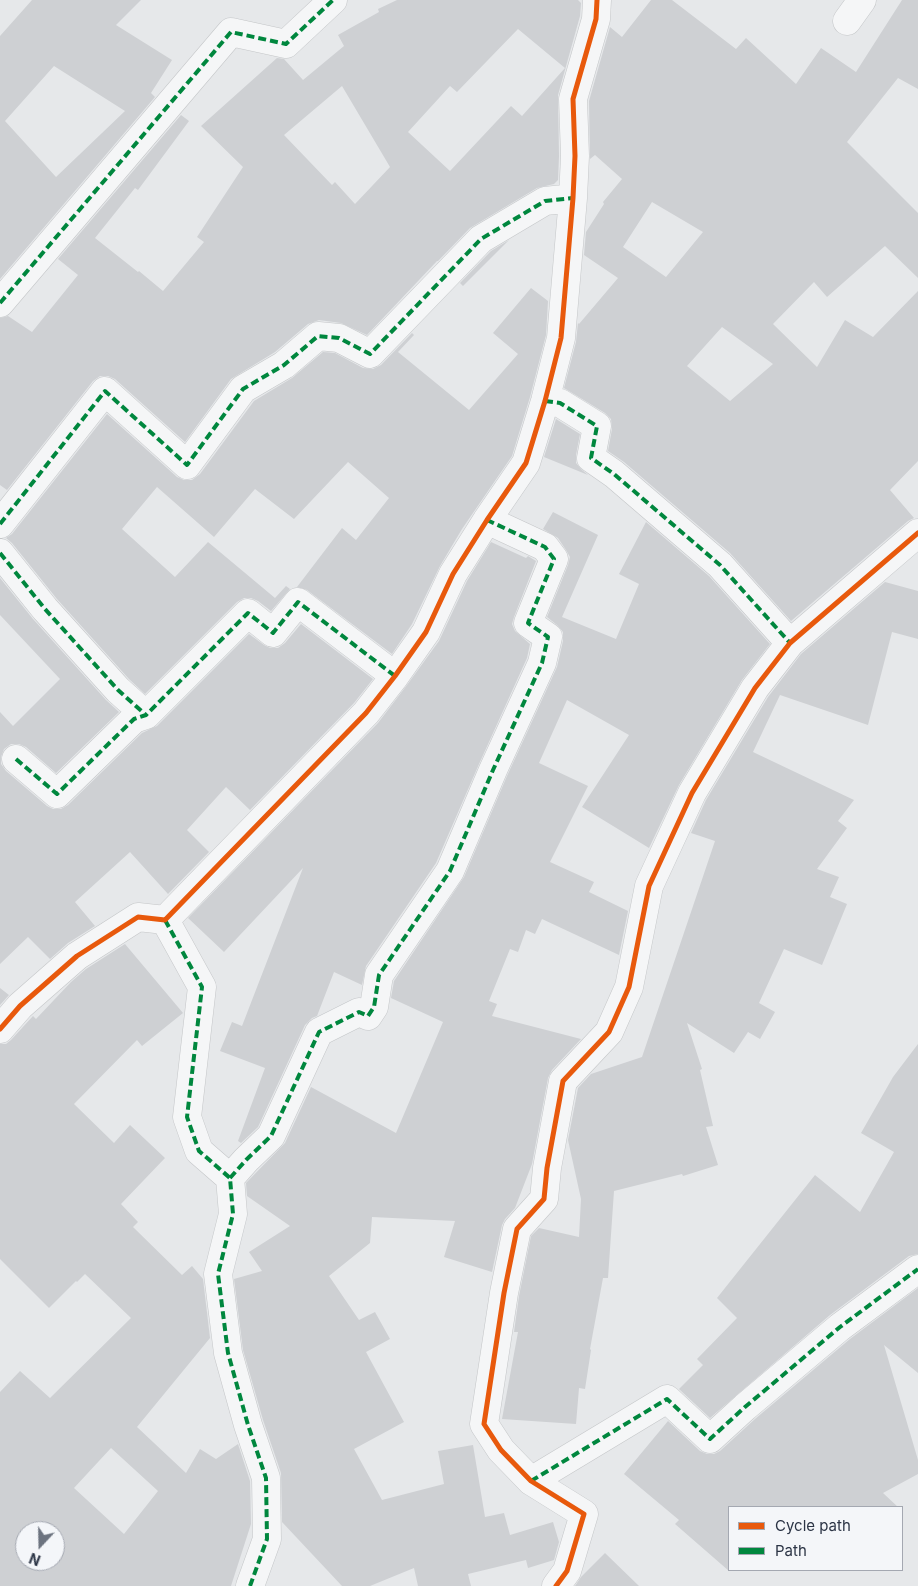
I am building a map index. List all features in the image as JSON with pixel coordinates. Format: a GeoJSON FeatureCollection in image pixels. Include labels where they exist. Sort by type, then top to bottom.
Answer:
{"type":"FeatureCollection","features":[{"type":"Feature","properties":{"kind":"street"},"geometry":{"type":"LineString","coordinates":[[0,304],[231,32],[286,44],[333,0]]}},
{"type":"Feature","properties":{"kind":"street"},"geometry":{"type":"LineString","coordinates":[[0,1029],[20,1006],[77,956],[138,918],[165,920],[366,714],[426,632],[454,574],[487,520],[526,463],[545,401],[561,338],[574,198],[573,98],[596,19],[597,0]]}},
{"type":"Feature","properties":{"kind":"street"},"geometry":{"type":"LineString","coordinates":[[0,524],[105,391],[187,465],[243,389],[284,365],[318,336],[340,338],[370,354],[482,239],[544,201],[574,198]]}},
{"type":"Feature","properties":{"kind":"street"},"geometry":{"type":"LineString","coordinates":[[545,401],[560,403],[597,426],[591,458],[614,474],[720,565],[790,643]]}},
{"type":"Feature","properties":{"kind":"street"},"geometry":{"type":"LineString","coordinates":[[230,1178],[271,1136],[319,1032],[359,1012],[368,1016],[374,1007],[379,975],[450,871],[493,770],[542,663],[548,636],[528,623],[554,559],[545,547],[487,520]]}},
{"type":"Feature","properties":{"kind":"street"},"geometry":{"type":"LineString","coordinates":[[556,1586],[567,1571],[584,1514],[531,1481],[501,1450],[484,1424],[504,1293],[517,1229],[544,1199],[547,1168],[563,1080],[610,1032],[629,987],[649,886],[692,793],[755,688],[790,643],[918,533]]}},
{"type":"Feature","properties":{"kind":"street"},"geometry":{"type":"LineString","coordinates":[[0,553],[45,609],[118,690],[146,715]]}},
{"type":"Feature","properties":{"kind":"street"},"geometry":{"type":"LineString","coordinates":[[16,759],[57,794],[134,719],[146,715],[248,613],[273,633],[298,602],[395,676]]}},
{"type":"Feature","properties":{"kind":"street"},"geometry":{"type":"LineString","coordinates":[[165,920],[202,987],[187,1117],[199,1151],[230,1178],[233,1214],[218,1274],[228,1353],[248,1425],[266,1478],[267,1539],[250,1586]]}},
{"type":"Feature","properties":{"kind":"street"},"geometry":{"type":"LineString","coordinates":[[531,1481],[667,1399],[710,1439],[840,1327],[918,1269]]}},
{"type":"Feature","properties":{"kind":"building"},"geometry":{"type":"Polygon","coordinates":[[[32,0],[141,0],[116,25],[172,60],[151,93],[155,97],[0,279],[0,36],[32,0]],[[54,66],[5,121],[56,177],[125,111],[54,66]]]}},
{"type":"Feature","properties":{"kind":"building"},"geometry":{"type":"Polygon","coordinates":[[[397,0],[578,0],[581,3],[580,16],[558,95],[558,180],[554,184],[537,188],[470,228],[367,335],[341,323],[319,320],[308,324],[275,352],[231,379],[185,442],[115,379],[108,376],[100,376],[93,381],[7,490],[0,485],[0,318],[8,316],[32,332],[78,275],[58,259],[181,115],[189,121],[138,190],[135,188],[95,238],[163,291],[204,242],[197,237],[243,167],[201,126],[277,58],[284,59],[303,80],[344,46],[338,35],[379,12],[378,9],[397,0]],[[518,29],[457,92],[450,86],[408,132],[450,171],[511,106],[522,116],[565,68],[518,29]],[[342,86],[284,135],[332,185],[335,182],[355,204],[390,167],[342,86]]]}},
{"type":"Feature","properties":{"kind":"building"},"geometry":{"type":"Polygon","coordinates":[[[651,0],[672,0],[736,49],[746,38],[796,84],[821,48],[856,72],[902,0],[918,0],[918,89],[898,78],[847,142],[918,213],[918,278],[885,246],[827,297],[814,282],[773,324],[817,367],[845,320],[873,337],[918,291],[918,461],[890,490],[914,518],[908,521],[791,621],[730,553],[624,462],[608,451],[612,429],[611,419],[605,413],[564,388],[576,342],[578,323],[618,278],[584,255],[586,232],[604,204],[603,202],[622,179],[595,155],[590,159],[589,101],[610,27],[622,37],[651,0]],[[652,202],[623,247],[666,277],[703,232],[652,202]],[[722,327],[687,366],[730,401],[773,364],[722,327]]]}},
{"type":"Feature","properties":{"kind":"building"},"geometry":{"type":"Polygon","coordinates":[[[509,240],[463,286],[460,283],[491,251],[509,240]]]}},
{"type":"Feature","properties":{"kind":"building"},"geometry":{"type":"Polygon","coordinates":[[[531,288],[548,301],[546,335],[512,456],[462,529],[440,566],[412,624],[392,654],[307,590],[297,587],[342,528],[356,540],[389,498],[348,462],[294,519],[255,489],[214,537],[157,487],[122,529],[175,577],[208,542],[275,598],[286,586],[290,589],[271,611],[251,598],[244,598],[237,602],[145,694],[129,679],[57,599],[6,538],[12,534],[107,414],[177,477],[184,480],[192,480],[200,474],[254,401],[292,378],[323,352],[335,353],[363,368],[373,369],[381,365],[412,333],[414,335],[398,352],[469,410],[518,354],[493,333],[531,288]]]}},
{"type":"Feature","properties":{"kind":"building"},"geometry":{"type":"Polygon","coordinates":[[[556,419],[580,434],[576,463],[588,475],[544,457],[556,419]]]}},
{"type":"Feature","properties":{"kind":"building"},"geometry":{"type":"Polygon","coordinates":[[[553,512],[598,535],[562,617],[616,639],[639,584],[619,574],[646,522],[709,576],[770,644],[742,680],[679,785],[649,848],[582,807],[629,735],[567,700],[539,763],[588,786],[550,862],[594,882],[589,892],[628,911],[619,955],[542,919],[535,934],[526,930],[518,952],[510,949],[489,1001],[497,1004],[492,1016],[581,1039],[552,1070],[548,1078],[532,1164],[515,1208],[502,1225],[492,1272],[444,1257],[455,1221],[372,1217],[370,1243],[329,1276],[359,1320],[375,1312],[390,1339],[366,1352],[404,1422],[354,1449],[382,1500],[444,1484],[438,1451],[473,1445],[485,1517],[504,1513],[510,1535],[553,1522],[559,1542],[554,1560],[528,1568],[526,1560],[468,1574],[471,1586],[418,1586],[414,1568],[370,1586],[342,1586],[282,1522],[281,1473],[263,1420],[243,1350],[234,1279],[262,1271],[249,1252],[290,1226],[247,1196],[246,1183],[285,1143],[311,1087],[396,1133],[443,1022],[391,998],[394,981],[464,877],[507,776],[557,667],[563,641],[563,632],[547,617],[570,557],[558,538],[543,529],[553,512]]]}},
{"type":"Feature","properties":{"kind":"building"},"geometry":{"type":"Polygon","coordinates":[[[491,542],[536,561],[512,624],[515,631],[530,644],[527,658],[436,863],[366,966],[362,985],[334,972],[317,1016],[305,1025],[258,1127],[241,1143],[238,1141],[265,1068],[220,1051],[232,1022],[242,1026],[303,868],[224,952],[188,918],[378,723],[439,641],[467,581],[491,542]]]}},
{"type":"Feature","properties":{"kind":"building"},"geometry":{"type":"Polygon","coordinates":[[[0,578],[33,619],[119,712],[56,773],[26,747],[19,744],[11,744],[4,749],[1,764],[6,771],[53,809],[61,809],[68,805],[142,733],[157,726],[249,634],[270,648],[278,648],[285,643],[301,624],[373,679],[354,703],[250,810],[226,787],[187,830],[209,852],[168,894],[130,852],[75,902],[95,926],[68,943],[50,959],[28,937],[0,964],[0,712],[13,726],[60,679],[0,615],[0,578]]]}},
{"type":"Feature","properties":{"kind":"building"},"geometry":{"type":"Polygon","coordinates":[[[885,582],[918,591],[918,639],[892,632],[868,725],[780,695],[753,752],[854,800],[838,821],[847,828],[817,869],[839,877],[830,897],[847,904],[822,965],[784,949],[759,1003],[775,1012],[760,1039],[748,1032],[734,1053],[687,1023],[702,1069],[700,1070],[713,1126],[706,1127],[718,1165],[683,1176],[682,1174],[614,1191],[608,1278],[603,1278],[585,1389],[579,1388],[576,1424],[502,1419],[518,1332],[514,1332],[519,1296],[531,1236],[539,1228],[579,1237],[581,1199],[568,1140],[578,1088],[591,1074],[642,1057],[715,841],[691,833],[706,800],[768,697],[801,654],[885,582]]]}},
{"type":"Feature","properties":{"kind":"building"},"geometry":{"type":"Polygon","coordinates":[[[125,944],[183,1013],[142,1046],[137,1040],[74,1104],[114,1143],[130,1125],[165,1158],[121,1204],[138,1222],[133,1227],[182,1275],[192,1266],[203,1279],[210,1338],[137,1427],[186,1473],[200,1449],[216,1459],[238,1444],[250,1481],[251,1524],[231,1586],[0,1586],[0,1392],[20,1371],[50,1398],[131,1318],[85,1274],[49,1308],[0,1259],[0,1044],[6,1044],[11,1040],[33,1016],[36,1019],[86,969],[125,944]],[[111,1448],[74,1488],[124,1534],[158,1491],[111,1448]]]}},
{"type":"Feature","properties":{"kind":"building"},"geometry":{"type":"Polygon","coordinates":[[[0,988],[9,995],[0,1005],[0,988]]]}},
{"type":"Feature","properties":{"kind":"building"},"geometry":{"type":"Polygon","coordinates":[[[918,1044],[918,1254],[909,1256],[830,1315],[710,1418],[679,1389],[703,1365],[697,1359],[737,1318],[717,1298],[815,1175],[860,1212],[894,1152],[861,1133],[893,1077],[918,1044]]]}},
{"type":"Feature","properties":{"kind":"building"},"geometry":{"type":"Polygon","coordinates":[[[918,1288],[918,1373],[884,1345],[918,1460],[918,1474],[883,1493],[897,1506],[728,1506],[728,1570],[675,1524],[679,1520],[624,1474],[668,1421],[700,1451],[714,1454],[720,1451],[850,1339],[918,1288]]]}},
{"type":"Feature","properties":{"kind":"building"},"geometry":{"type":"Polygon","coordinates":[[[605,1553],[639,1586],[575,1586],[581,1577],[605,1553]]]}},
{"type":"Feature","properties":{"kind":"marked path"},"geometry":{"type":"LineString","coordinates":[[0,303],[231,32],[286,44],[333,0]]}},
{"type":"Feature","properties":{"kind":"marked path"},"geometry":{"type":"LineString","coordinates":[[0,524],[105,391],[187,465],[243,389],[284,365],[318,336],[339,338],[370,354],[481,239],[545,201],[573,198]]}},
{"type":"Feature","properties":{"kind":"marked path"},"geometry":{"type":"LineString","coordinates":[[545,401],[560,403],[597,426],[591,458],[614,474],[720,565],[790,643]]}},
{"type":"Feature","properties":{"kind":"marked path"},"geometry":{"type":"LineString","coordinates":[[230,1178],[271,1136],[319,1032],[359,1012],[368,1016],[374,1007],[379,975],[450,871],[493,770],[542,663],[548,637],[528,623],[554,559],[545,547],[487,520]]}},
{"type":"Feature","properties":{"kind":"marked path"},"geometry":{"type":"LineString","coordinates":[[0,553],[45,609],[118,690],[146,715]]}},
{"type":"Feature","properties":{"kind":"marked path"},"geometry":{"type":"LineString","coordinates":[[16,759],[57,794],[134,719],[146,715],[248,613],[273,633],[298,602],[395,676]]}},
{"type":"Feature","properties":{"kind":"marked path"},"geometry":{"type":"LineString","coordinates":[[165,920],[202,987],[187,1117],[199,1151],[230,1178],[233,1214],[218,1274],[228,1353],[248,1425],[266,1478],[267,1539],[250,1586]]}},
{"type":"Feature","properties":{"kind":"marked path"},"geometry":{"type":"LineString","coordinates":[[531,1481],[667,1399],[710,1439],[840,1327],[918,1269]]}},
{"type":"Feature","properties":{"kind":"cycle path"},"geometry":{"type":"LineString","coordinates":[[0,1029],[20,1006],[77,956],[138,917],[165,920],[366,713],[426,632],[453,574],[526,463],[545,401],[561,338],[573,198],[575,156],[573,99],[596,19],[597,0]]}},
{"type":"Feature","properties":{"kind":"cycle path"},"geometry":{"type":"LineString","coordinates":[[556,1586],[567,1571],[584,1514],[531,1481],[501,1450],[484,1424],[504,1293],[517,1229],[544,1199],[547,1168],[563,1081],[609,1032],[629,987],[649,886],[692,793],[755,688],[790,643],[918,533]]}}]}
